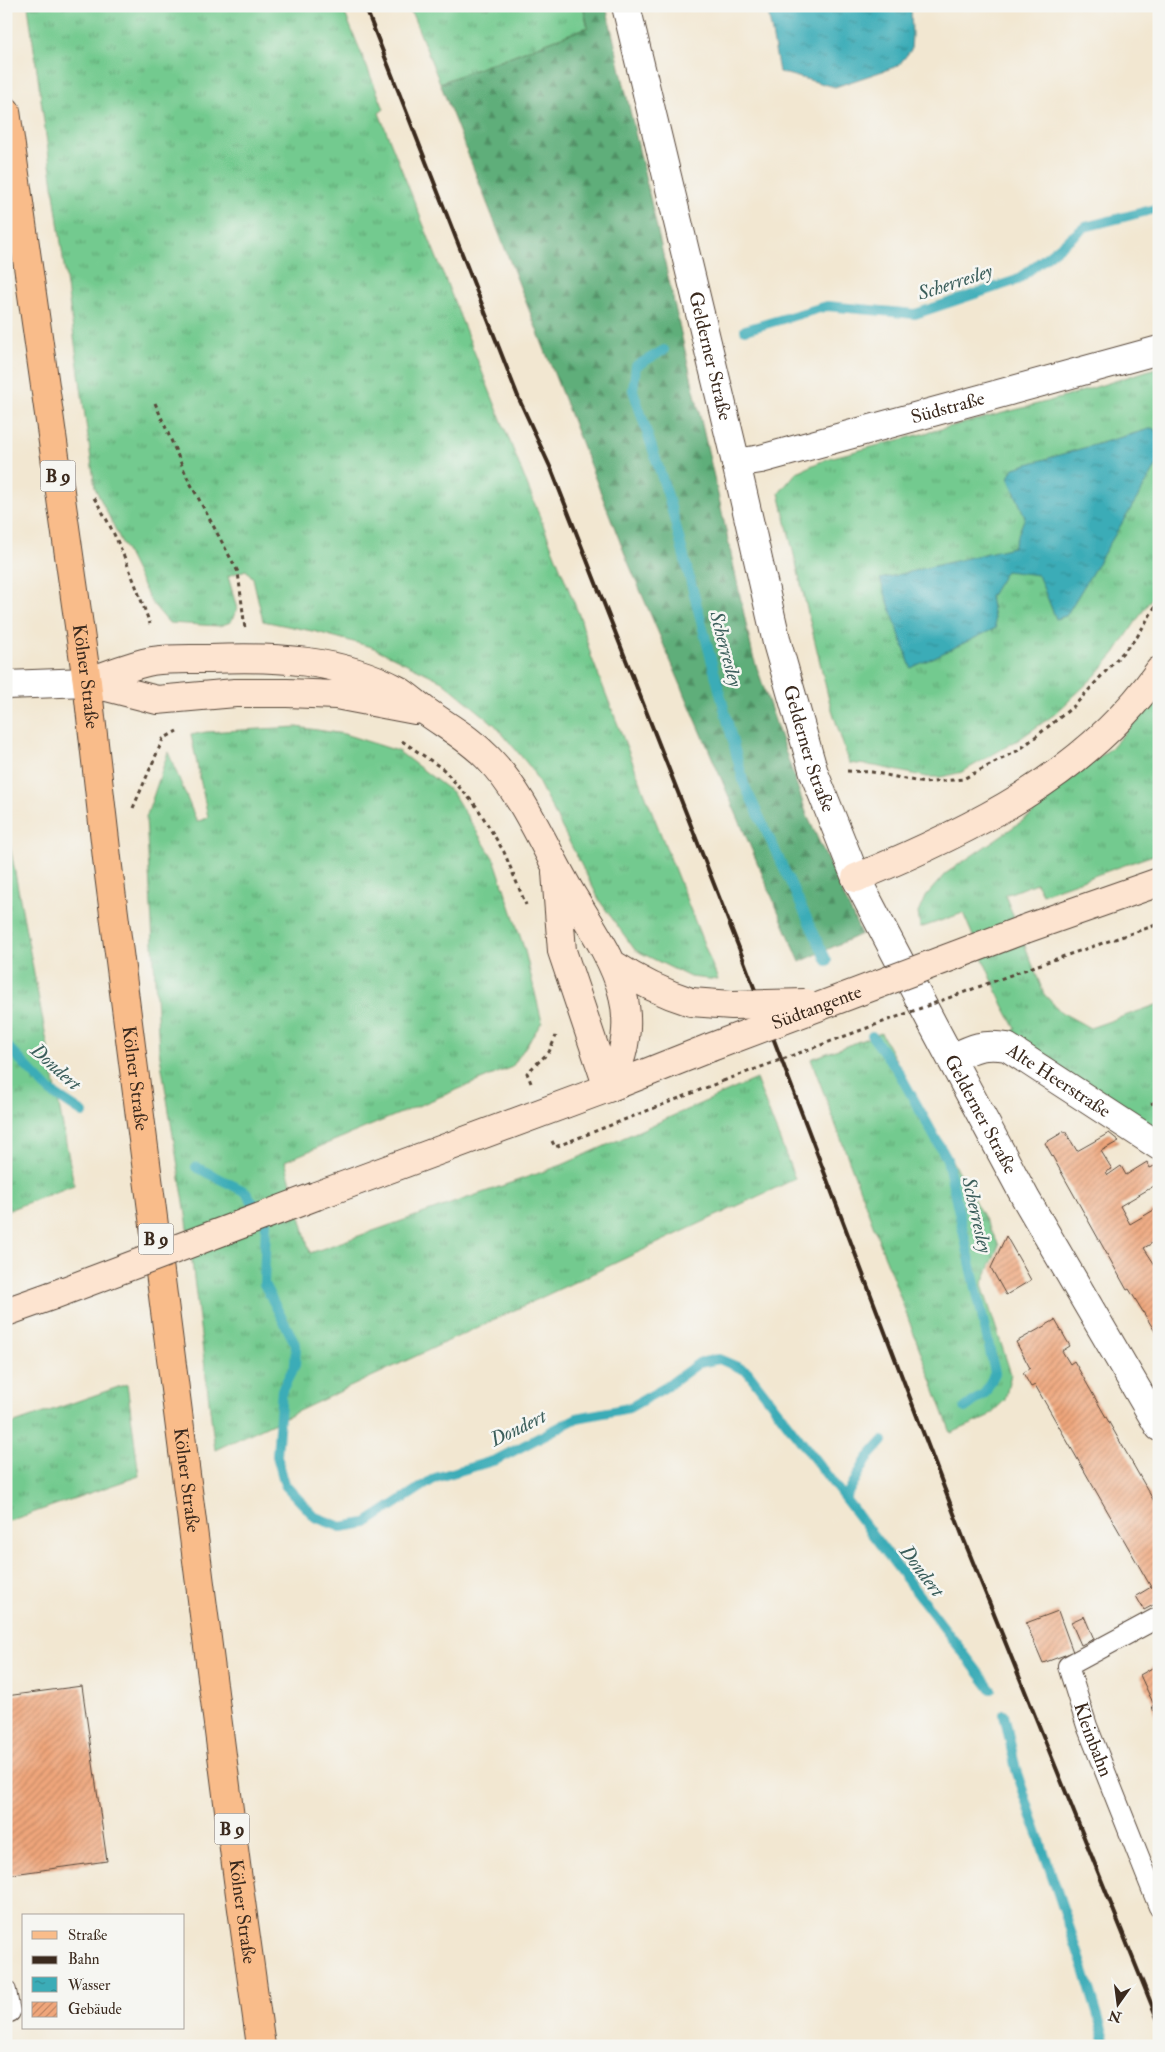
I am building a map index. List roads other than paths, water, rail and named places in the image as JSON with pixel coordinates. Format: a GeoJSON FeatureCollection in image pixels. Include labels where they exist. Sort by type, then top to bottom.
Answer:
{"type":"FeatureCollection","features":[{"type":"Feature","properties":{"kind":"main road","name":"Kölner Straße"},"geometry":{"type":"LineString","coordinates":[[6,111],[87,682],[108,867],[261,2046]]}},
{"type":"Feature","properties":{"kind":"main road"},"geometry":{"type":"LineString","coordinates":[[87,682],[153,661],[276,657],[344,668],[372,678],[400,691],[427,712],[458,731],[488,758],[508,783],[614,965],[622,991],[626,1032],[625,1049],[617,1072],[608,1088]]}},
{"type":"Feature","properties":{"kind":"main road"},"geometry":{"type":"LineString","coordinates":[[856,878],[995,814],[1051,778],[1085,751],[1125,712],[1159,671]]}},
{"type":"Feature","properties":{"kind":"main road"},"geometry":{"type":"LineString","coordinates":[[87,682],[157,700],[235,694],[287,693],[336,695],[427,712]]}},
{"type":"Feature","properties":{"kind":"main road"},"geometry":{"type":"LineString","coordinates":[[556,868],[562,951],[608,1088]]}},
{"type":"Feature","properties":{"kind":"main road","name":"Südtangente"},"geometry":{"type":"LineString","coordinates":[[6,1312],[608,1088],[1025,929],[1159,882]]}},
{"type":"Feature","properties":{"kind":"main road"},"geometry":{"type":"LineString","coordinates":[[614,965],[637,980],[670,996],[709,1005],[773,1005],[836,1000]]}},
{"type":"Feature","properties":{"kind":"street","name":"Gelderner Straße"},"geometry":{"type":"LineString","coordinates":[[626,6],[736,463],[779,652],[814,773],[856,878],[1026,1199],[1159,1427]]}},
{"type":"Feature","properties":{"kind":"street","name":"Südstraße"},"geometry":{"type":"LineString","coordinates":[[736,463],[761,459],[1159,350]]}},
{"type":"Feature","properties":{"kind":"street"},"geometry":{"type":"LineString","coordinates":[[6,685],[87,682]]}},
{"type":"Feature","properties":{"kind":"street","name":"Alte Heerstraße"},"geometry":{"type":"LineString","coordinates":[[952,1058],[977,1046],[990,1044],[1007,1047],[1159,1146]]}},
{"type":"Feature","properties":{"kind":"lane","name":"Kleinbahn"},"geometry":{"type":"LineString","coordinates":[[1159,1617],[1068,1666],[1088,1726],[1159,1907]]}},
{"type":"Feature","properties":{"kind":"lane"},"geometry":{"type":"LineString","coordinates":[[6,1991],[10,2012],[6,2012]]}},
{"type":"Feature","properties":{"kind":"water"},"geometry":{"type":"Polygon","coordinates":[[[767,6],[911,6],[911,50],[898,66],[835,87],[779,72],[767,6]]]}},
{"type":"Feature","properties":{"kind":"water"},"geometry":{"type":"Polygon","coordinates":[[[1153,428],[1159,434],[1159,462],[1066,616],[1056,619],[1038,575],[1006,571],[990,597],[996,628],[911,668],[880,579],[1013,547],[1025,517],[1008,477],[1014,468],[1153,428]]]}},
{"type":"Feature","properties":{"kind":"waterway","name":"Scherresley"},"geometry":{"type":"LineString","coordinates":[[745,330],[827,306],[915,314],[1017,280],[1085,227],[1159,208]]}},
{"type":"Feature","properties":{"kind":"waterway","name":"Scherresley"},"geometry":{"type":"LineString","coordinates":[[664,350],[636,366],[633,390],[668,496],[744,784],[827,961]]}},
{"type":"Feature","properties":{"kind":"waterway","name":"Scherresley"},"geometry":{"type":"LineString","coordinates":[[872,1036],[898,1071],[947,1159],[995,1373],[985,1393],[965,1408]]}},
{"type":"Feature","properties":{"kind":"waterway","name":"Dondert"},"geometry":{"type":"LineString","coordinates":[[6,1045],[51,1092],[83,1113]]}},
{"type":"Feature","properties":{"kind":"waterway","name":"Dondert"},"geometry":{"type":"LineString","coordinates":[[196,1167],[246,1192],[266,1222],[264,1284],[296,1345],[295,1365],[282,1390],[277,1456],[285,1485],[315,1517],[341,1527],[366,1523],[435,1478],[496,1460],[577,1418],[629,1408],[666,1387],[699,1363],[719,1359],[747,1371],[991,1689]]}},
{"type":"Feature","properties":{"kind":"waterway","name":"Scherresley"},"geometry":{"type":"LineString","coordinates":[[845,1498],[867,1459],[883,1441]]}},
{"type":"Feature","properties":{"kind":"waterway","name":"Dondert"},"geometry":{"type":"LineString","coordinates":[[1004,1714],[1016,1770],[1085,1973],[1107,2046]]}},
{"type":"Feature","properties":{"kind":"railway"},"geometry":{"type":"LineString","coordinates":[[365,6],[519,399],[552,471],[739,948],[964,1540],[1159,2023]]}}]}
